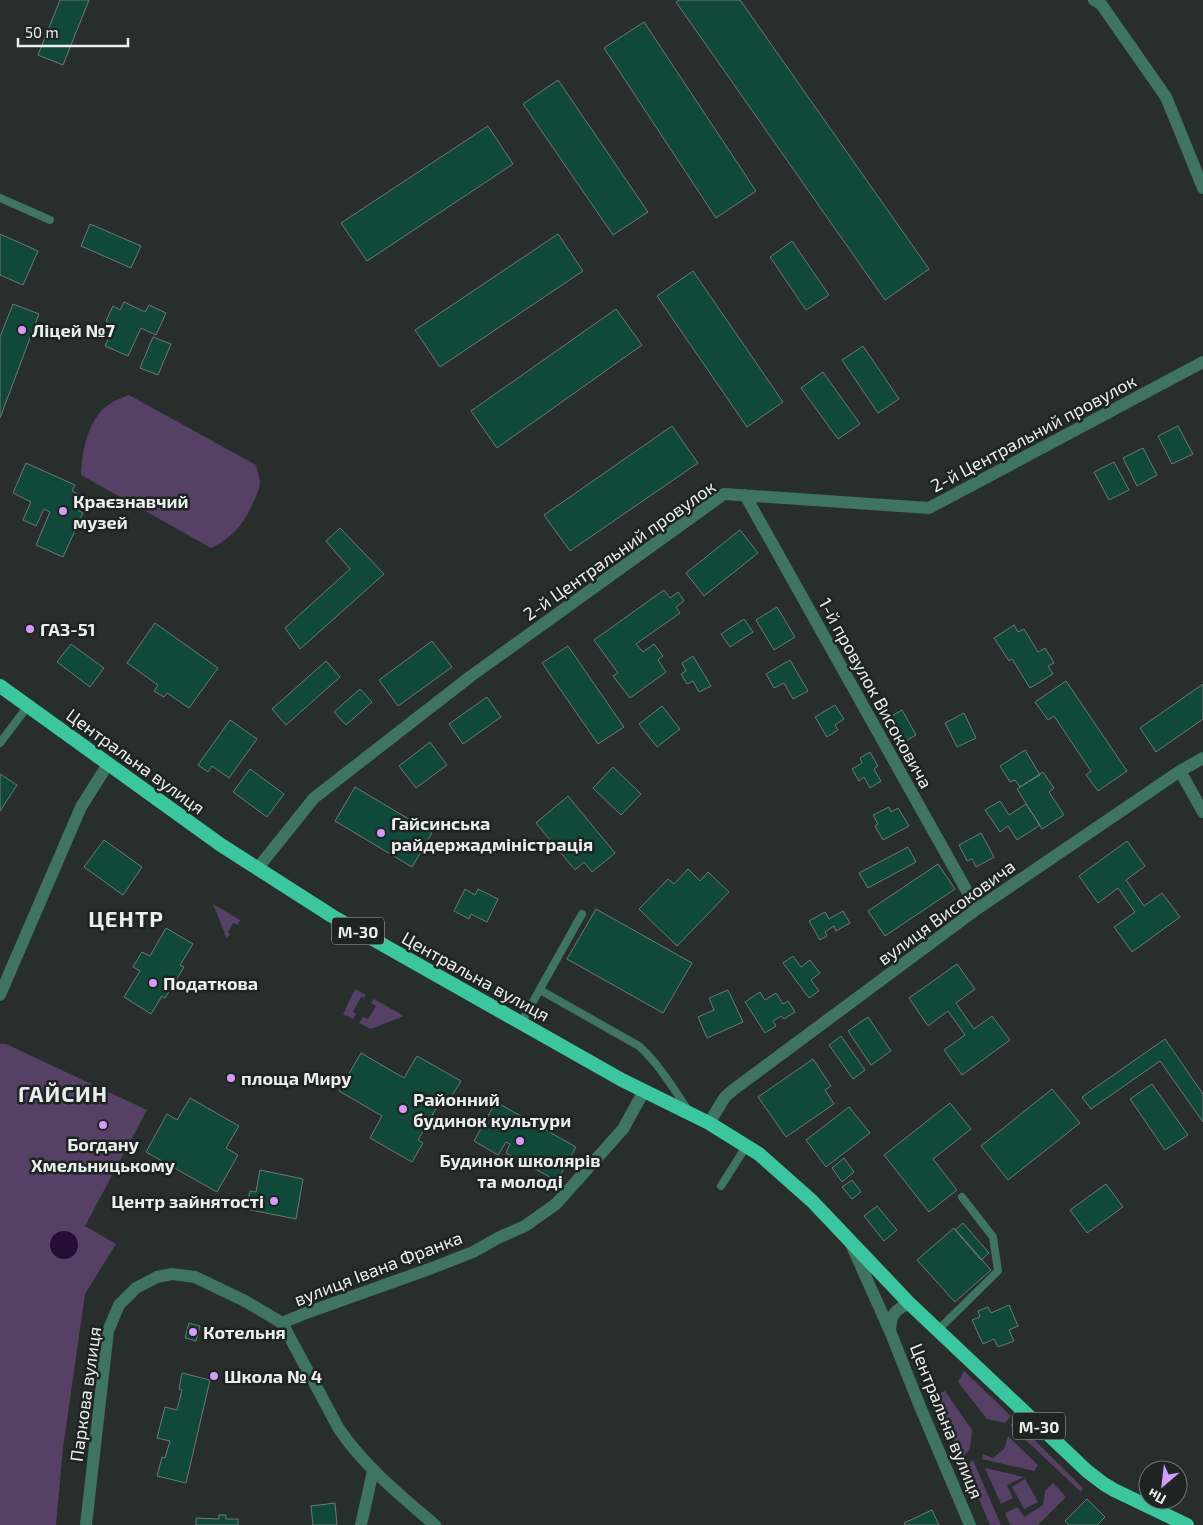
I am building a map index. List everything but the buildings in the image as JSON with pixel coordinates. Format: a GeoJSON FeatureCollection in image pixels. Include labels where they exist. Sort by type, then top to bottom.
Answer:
{"type":"FeatureCollection","features":[{"type":"Feature","properties":{"kind":"highway","name":"Центральна вулиця"},"geometry":{"type":"LineString","coordinates":[[0,686],[257,869],[332,916],[622,1080],[690,1113],[747,1145],[797,1186],[849,1239]]}},
{"type":"Feature","properties":{"kind":"highway","name":"М-30"},"geometry":{"type":"LineString","coordinates":[[849,1239],[909,1303],[1066,1452],[1096,1478],[1133,1500],[1187,1525]]}},
{"type":"Feature","properties":{"kind":"street"},"geometry":{"type":"LineString","coordinates":[[1094,0],[1102,4],[1166,97],[1203,188]]}},
{"type":"Feature","properties":{"kind":"street","name":"2-й Центральний провулок"},"geometry":{"type":"LineString","coordinates":[[257,869],[314,798],[463,682],[724,494],[929,508],[1203,362]]}},
{"type":"Feature","properties":{"kind":"street","name":"1-й провулок Високовича"},"geometry":{"type":"LineString","coordinates":[[745,495],[977,909]]}},
{"type":"Feature","properties":{"kind":"street","name":"вулиця Високовича"},"geometry":{"type":"LineString","coordinates":[[709,1123],[718,1107],[733,1090],[977,909],[1180,771],[1203,758]]}},
{"type":"Feature","properties":{"kind":"street"},"geometry":{"type":"LineString","coordinates":[[0,995],[81,807],[108,764]]}},
{"type":"Feature","properties":{"kind":"street"},"geometry":{"type":"LineString","coordinates":[[1180,771],[1203,812]]}},
{"type":"Feature","properties":{"kind":"street","name":"вулиця Івана Франка"},"geometry":{"type":"LineString","coordinates":[[435,1525],[373,1470],[349,1443],[339,1429],[282,1324],[306,1313],[473,1252],[525,1226],[556,1204],[623,1129],[644,1091]]}},
{"type":"Feature","properties":{"kind":"street","name":"Центральна вулиця"},"geometry":{"type":"LineString","coordinates":[[849,1239],[890,1331],[970,1525]]}},
{"type":"Feature","properties":{"kind":"street","name":"Паркова вулиця"},"geometry":{"type":"LineString","coordinates":[[86,1525],[108,1331],[119,1305],[136,1288],[157,1277],[172,1274],[195,1276],[245,1301],[282,1324]]}},
{"type":"Feature","properties":{"kind":"street","name":"Центральна вулиця"},"geometry":{"type":"LineString","coordinates":[[890,1331],[893,1315],[898,1309],[909,1303]]}},
{"type":"Feature","properties":{"kind":"street"},"geometry":{"type":"LineString","coordinates":[[361,1525],[373,1470]]}},
{"type":"Feature","properties":{"kind":"lane"},"geometry":{"type":"LineString","coordinates":[[0,198],[50,220]]}},
{"type":"Feature","properties":{"kind":"lane"},"geometry":{"type":"LineString","coordinates":[[0,743],[28,706]]}},
{"type":"Feature","properties":{"kind":"lane"},"geometry":{"type":"LineString","coordinates":[[521,1023],[582,914]]}},
{"type":"Feature","properties":{"kind":"lane"},"geometry":{"type":"LineString","coordinates":[[540,990],[639,1046],[658,1067],[690,1113]]}},
{"type":"Feature","properties":{"kind":"lane"},"geometry":{"type":"LineString","coordinates":[[720,1186],[747,1145]]}},
{"type":"Feature","properties":{"kind":"lane"},"geometry":{"type":"LineString","coordinates":[[938,1330],[998,1271],[993,1237],[962,1197]]}},
{"type":"Feature","properties":{"kind":"shaded area"},"geometry":{"type":"Polygon","coordinates":[[[129,395],[256,465],[260,481],[257,495],[241,524],[225,540],[211,548],[81,475],[82,458],[88,433],[96,418],[107,406],[129,395]]]}},
{"type":"Feature","properties":{"kind":"shaded area"},"geometry":{"type":"Polygon","coordinates":[[[213,904],[240,920],[238,925],[233,923],[228,932],[230,934],[227,939],[213,904]]]}},
{"type":"Feature","properties":{"kind":"shaded area"},"geometry":{"type":"Polygon","coordinates":[[[355,989],[366,995],[364,998],[361,997],[353,1012],[356,1014],[353,1019],[343,1014],[355,989]]]}},
{"type":"Feature","properties":{"kind":"shaded area"},"geometry":{"type":"Polygon","coordinates":[[[374,999],[404,1016],[371,1029],[359,1023],[363,1017],[368,1019],[376,1006],[371,1003],[374,999]]]}},
{"type":"Feature","properties":{"kind":"shaded area"},"geometry":{"type":"Polygon","coordinates":[[[0,1044],[6,1044],[147,1110],[85,1226],[116,1244],[85,1294],[63,1448],[56,1525],[0,1525],[0,1044]]]}},
{"type":"Feature","properties":{"kind":"shaded area"},"geometry":{"type":"Polygon","coordinates":[[[64,1231],[74,1235],[78,1245],[74,1255],[64,1259],[54,1255],[50,1245],[54,1235],[64,1231]]]}},
{"type":"Feature","properties":{"kind":"shaded area"},"geometry":{"type":"Polygon","coordinates":[[[964,1371],[1011,1416],[1005,1423],[987,1419],[958,1382],[964,1371]]]}},
{"type":"Feature","properties":{"kind":"shaded area"},"geometry":{"type":"Polygon","coordinates":[[[945,1391],[972,1430],[970,1449],[961,1459],[935,1395],[945,1391]]]}},
{"type":"Feature","properties":{"kind":"shaded area"},"geometry":{"type":"Polygon","coordinates":[[[1015,1421],[1083,1488],[1081,1492],[1010,1425],[1015,1421]]]}},
{"type":"Feature","properties":{"kind":"shaded area"},"geometry":{"type":"Polygon","coordinates":[[[1008,1436],[1038,1465],[1034,1471],[982,1459],[983,1454],[993,1458],[1004,1449],[1008,1436]]]}},
{"type":"Feature","properties":{"kind":"shaded area"},"geometry":{"type":"Polygon","coordinates":[[[973,1460],[1001,1525],[990,1525],[965,1467],[973,1460]]]}},
{"type":"Feature","properties":{"kind":"shaded area"},"geometry":{"type":"Polygon","coordinates":[[[985,1468],[1024,1477],[1007,1485],[1013,1498],[1001,1504],[985,1468]]]}},
{"type":"Feature","properties":{"kind":"shaded area"},"geometry":{"type":"Polygon","coordinates":[[[1025,1479],[1038,1502],[1024,1509],[1012,1487],[1025,1479]]]}},
{"type":"Feature","properties":{"kind":"shaded area"},"geometry":{"type":"Polygon","coordinates":[[[1053,1483],[1066,1497],[1038,1525],[1010,1525],[1005,1513],[1018,1507],[1024,1517],[1043,1505],[1045,1491],[1053,1483]]]}},
{"type":"Feature","properties":{"kind":"place","name":"Ліцей №7"},"geometry":{"type":"Point","coordinates":[22,330]}},
{"type":"Feature","properties":{"kind":"place","name":"Краєзнавчий музей"},"geometry":{"type":"Point","coordinates":[63,511]}},
{"type":"Feature","properties":{"kind":"place","name":"ГАЗ-51"},"geometry":{"type":"Point","coordinates":[30,629]}},
{"type":"Feature","properties":{"kind":"place","name":"Гайсинська райдержадміністрація"},"geometry":{"type":"Point","coordinates":[381,833]}},
{"type":"Feature","properties":{"kind":"place","name":"Податкова"},"geometry":{"type":"Point","coordinates":[153,983]}},
{"type":"Feature","properties":{"kind":"place","name":"площа Миру"},"geometry":{"type":"Point","coordinates":[231,1078]}},
{"type":"Feature","properties":{"kind":"place","name":"Районний будинок культури"},"geometry":{"type":"Point","coordinates":[403,1109]}},
{"type":"Feature","properties":{"kind":"place","name":"Богдану Хмельницькому"},"geometry":{"type":"Point","coordinates":[103,1125]}},
{"type":"Feature","properties":{"kind":"place","name":"Будинок школярів та молоді"},"geometry":{"type":"Point","coordinates":[520,1141]}},
{"type":"Feature","properties":{"kind":"place","name":"Центр зайнятості"},"geometry":{"type":"Point","coordinates":[274,1201]}},
{"type":"Feature","properties":{"kind":"place","name":"Котельня"},"geometry":{"type":"Point","coordinates":[193,1332]}},
{"type":"Feature","properties":{"kind":"place","name":"Школа № 4"},"geometry":{"type":"Point","coordinates":[214,1376]}},
{"type":"Feature","properties":{"kind":"district","name":"ЦЕНТР"},"geometry":{"type":"Point","coordinates":[126,918]}},
{"type":"Feature","properties":{"kind":"district","name":"ГАЙСИН"},"geometry":{"type":"Point","coordinates":[63,1093]}}]}
